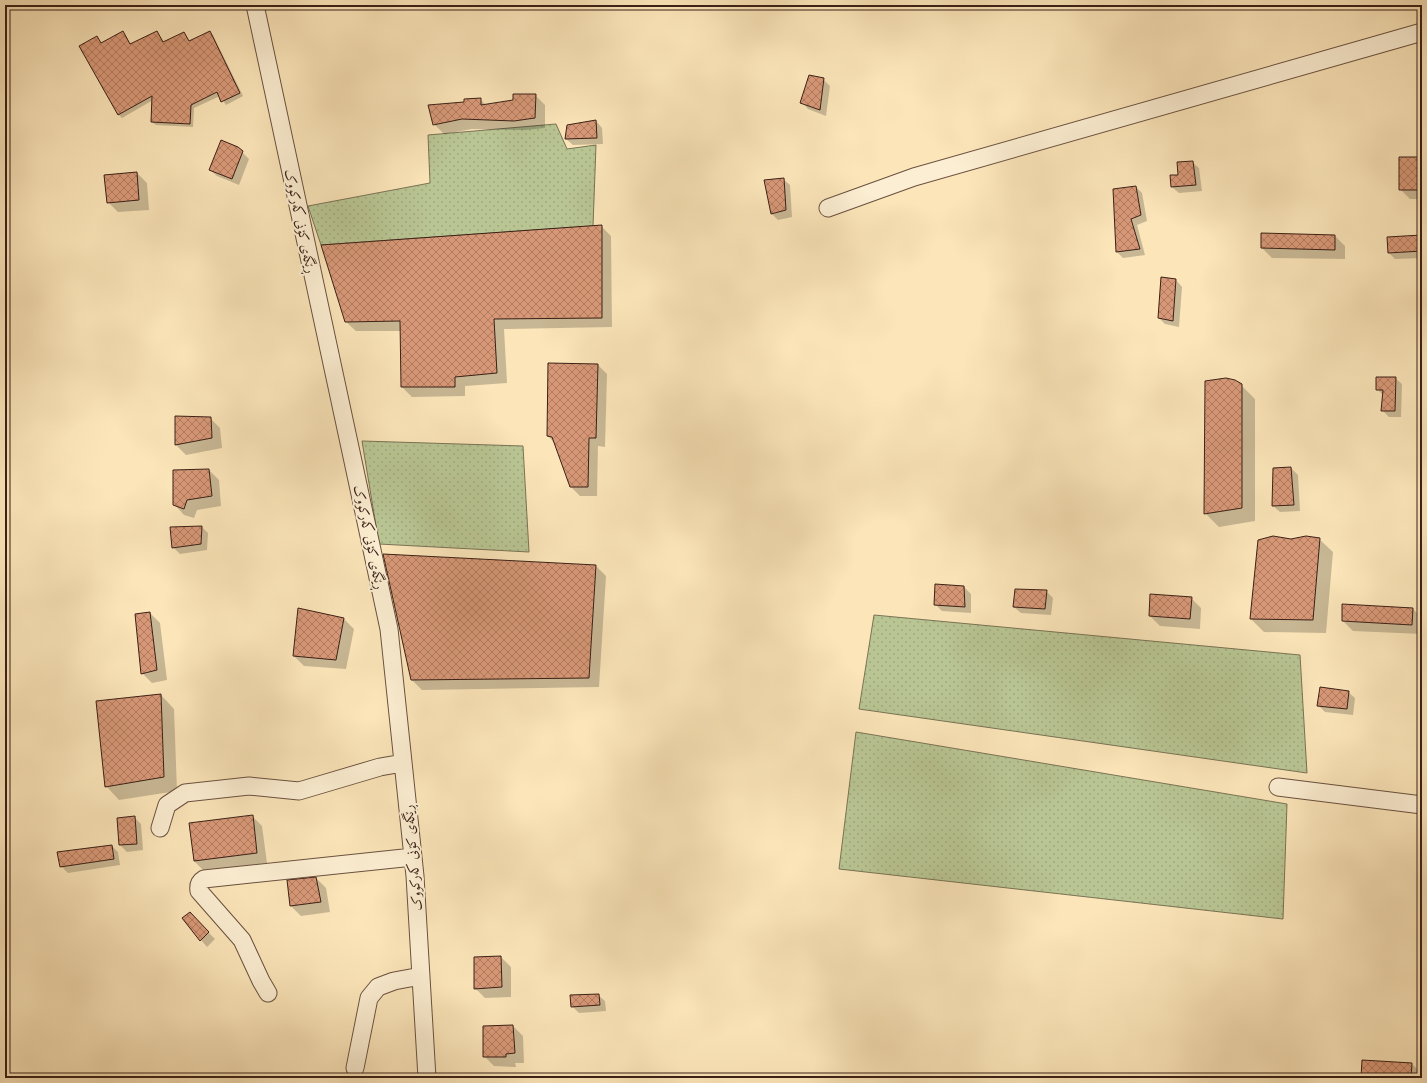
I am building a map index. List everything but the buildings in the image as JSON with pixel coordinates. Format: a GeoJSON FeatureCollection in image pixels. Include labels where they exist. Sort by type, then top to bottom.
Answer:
{"type":"FeatureCollection","features":[{"type":"Feature","properties":{"kind":"street","name":"ڕێگەی کۆنی کەرکووک"},"geometry":{"type":"LineString","coordinates":[[255,5],[389,629],[413,857],[427,1078]]}},
{"type":"Feature","properties":{"kind":"street"},"geometry":{"type":"LineString","coordinates":[[828,208],[914,177],[1422,32]]}},
{"type":"Feature","properties":{"kind":"street"},"geometry":{"type":"LineString","coordinates":[[160,828],[166,805],[185,793],[249,786],[299,791],[380,766],[403,763]]}},
{"type":"Feature","properties":{"kind":"street"},"geometry":{"type":"LineString","coordinates":[[1278,786],[1422,805]]}},
{"type":"Feature","properties":{"kind":"street"},"geometry":{"type":"LineString","coordinates":[[268,993],[242,940],[199,891],[199,884],[201,881],[204,879],[413,857]]}},
{"type":"Feature","properties":{"kind":"street"},"geometry":{"type":"LineString","coordinates":[[355,1068],[369,998],[378,987],[394,981],[420,976]]}},
{"type":"Feature","properties":{"kind":"green space"},"geometry":{"type":"Polygon","coordinates":[[[556,124],[567,149],[596,145],[593,226],[321,245],[308,206],[430,183],[428,135],[556,124]]]}},
{"type":"Feature","properties":{"kind":"green space"},"geometry":{"type":"Polygon","coordinates":[[[362,441],[523,446],[529,552],[379,544],[362,441]]]}},
{"type":"Feature","properties":{"kind":"green space"},"geometry":{"type":"Polygon","coordinates":[[[874,615],[1300,655],[1307,773],[859,709],[874,615]]]}},
{"type":"Feature","properties":{"kind":"green space"},"geometry":{"type":"Polygon","coordinates":[[[856,732],[1287,804],[1283,919],[839,869],[856,732]]]}}]}
